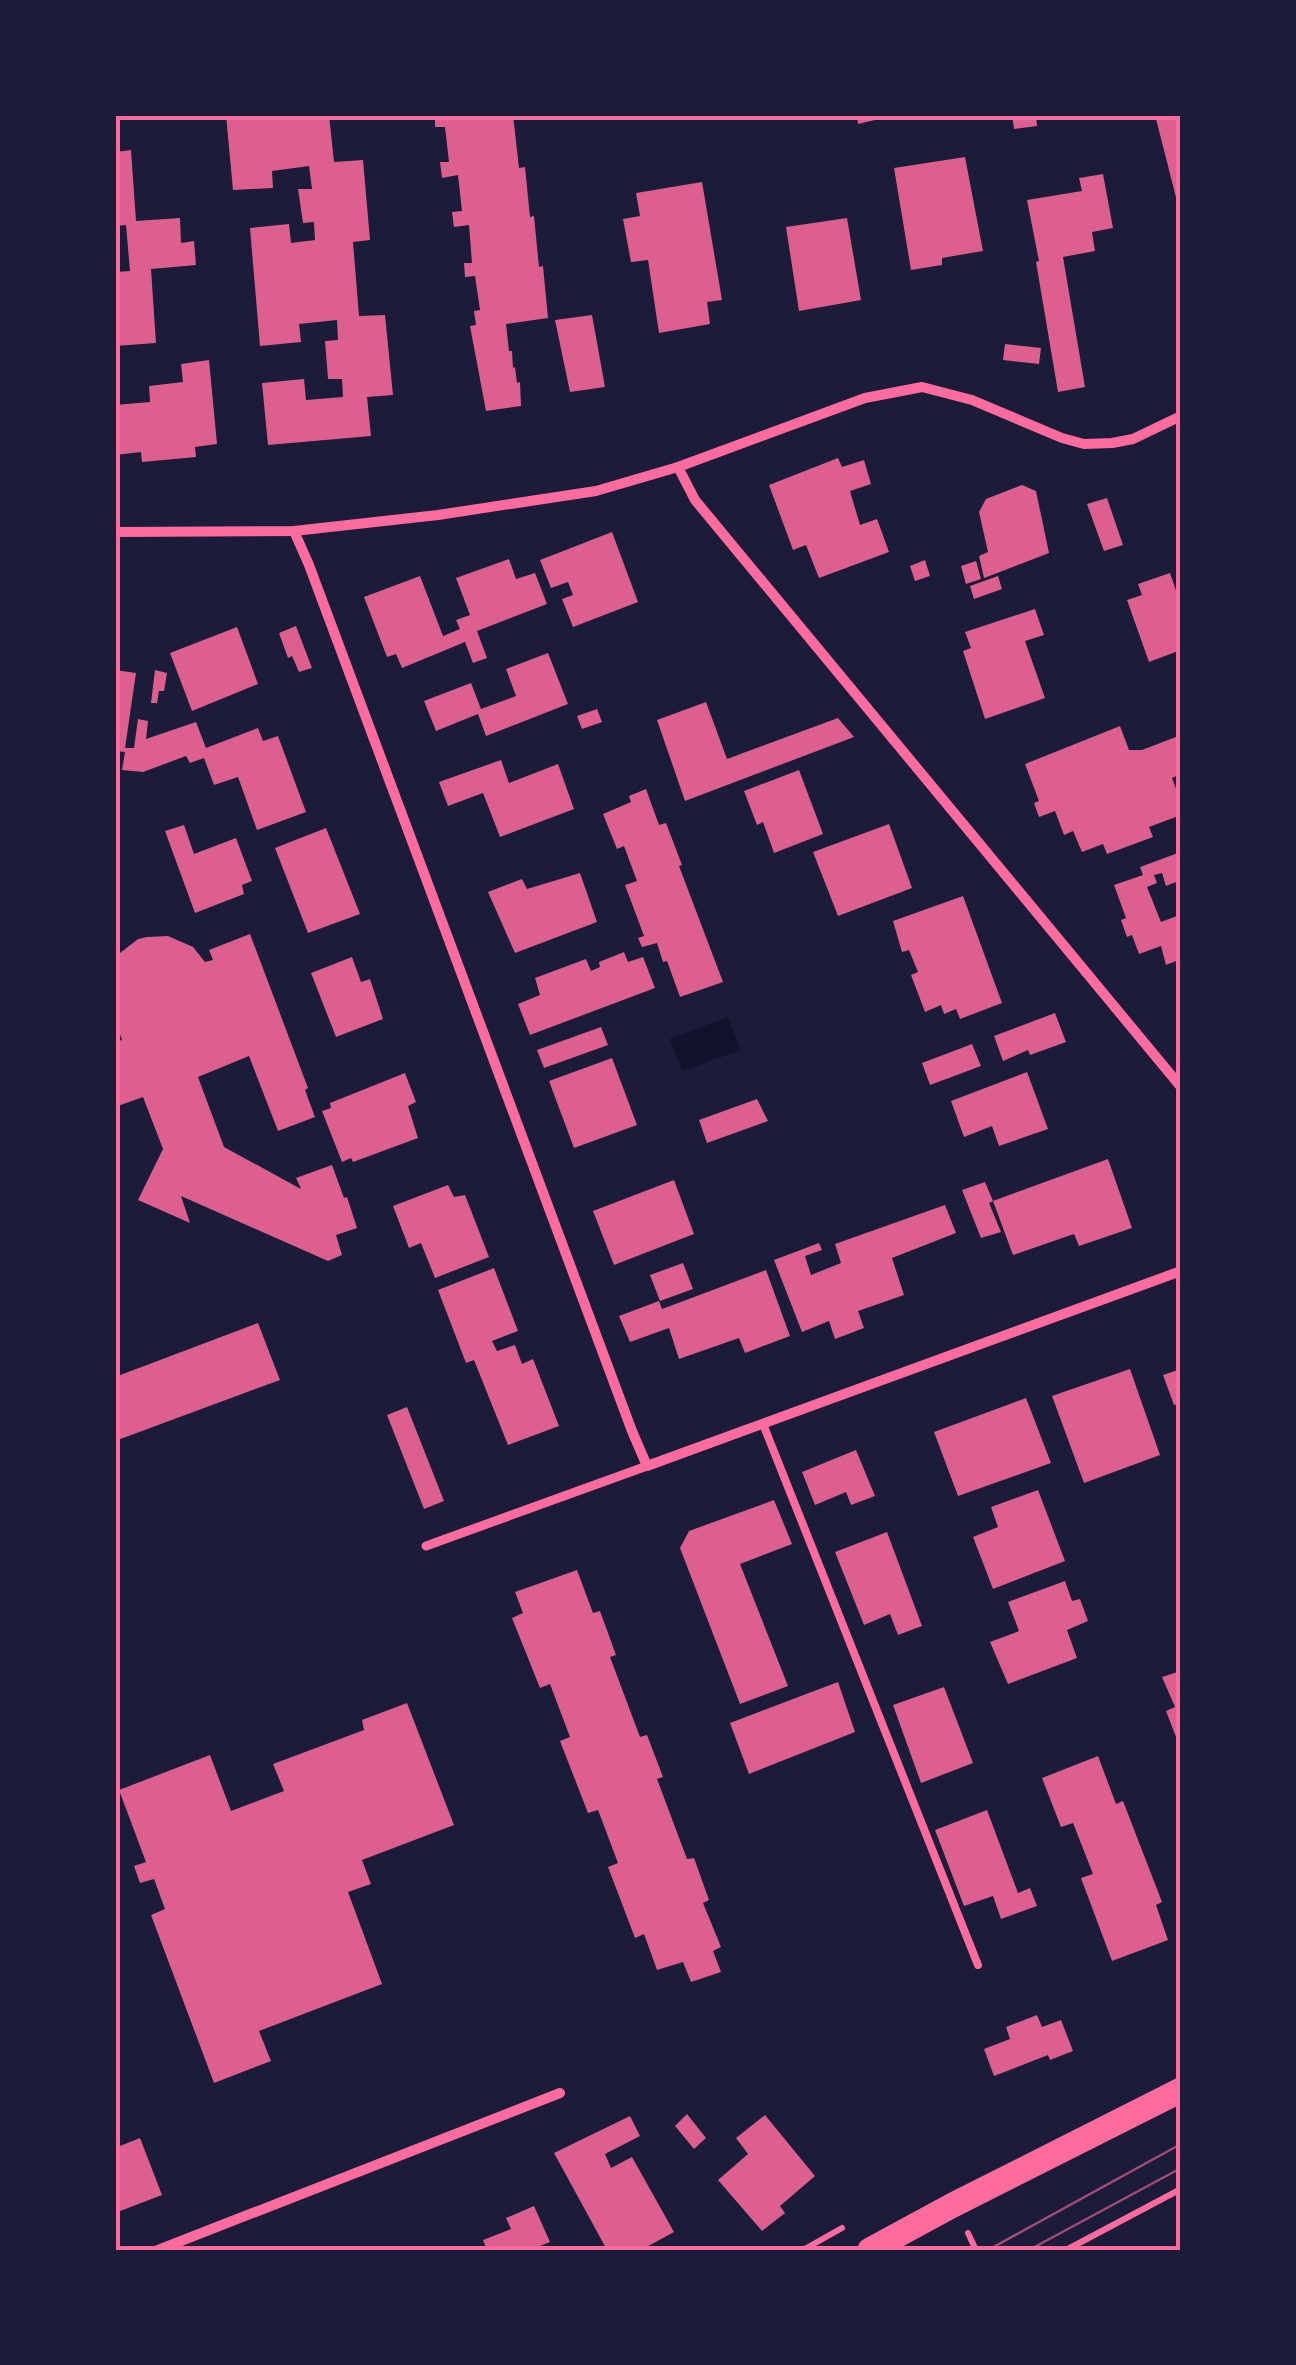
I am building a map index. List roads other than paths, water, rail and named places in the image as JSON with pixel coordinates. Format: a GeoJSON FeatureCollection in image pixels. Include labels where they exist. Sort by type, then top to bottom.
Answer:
{"type":"FeatureCollection","features":[{"type":"Feature","properties":{"kind":"main road"},"geometry":{"type":"LineString","coordinates":[[870,2250],[1181,2090]]}},
{"type":"Feature","properties":{"kind":"street"},"geometry":{"type":"LineString","coordinates":[[115,532],[294,531],[438,515],[596,491],[678,466],[865,398],[922,387],[972,400],[1084,444],[1133,439],[1181,416]]}},
{"type":"Feature","properties":{"kind":"street"},"geometry":{"type":"LineString","coordinates":[[678,466],[695,500],[1181,1086]]}},
{"type":"Feature","properties":{"kind":"street"},"geometry":{"type":"LineString","coordinates":[[294,531],[647,1466]]}},
{"type":"Feature","properties":{"kind":"street"},"geometry":{"type":"LineString","coordinates":[[426,1546],[1181,1271]]}},
{"type":"Feature","properties":{"kind":"street"},"geometry":{"type":"LineString","coordinates":[[158,2250],[560,2093]]}},
{"type":"Feature","properties":{"kind":"lane"},"geometry":{"type":"LineString","coordinates":[[763,1424],[978,1964]]}},
{"type":"Feature","properties":{"kind":"tram line"},"geometry":{"type":"LineString","coordinates":[[988,2250],[1181,2144]]}},
{"type":"Feature","properties":{"kind":"tram line"},"geometry":{"type":"LineString","coordinates":[[1029,2250],[1181,2168]]}}]}
